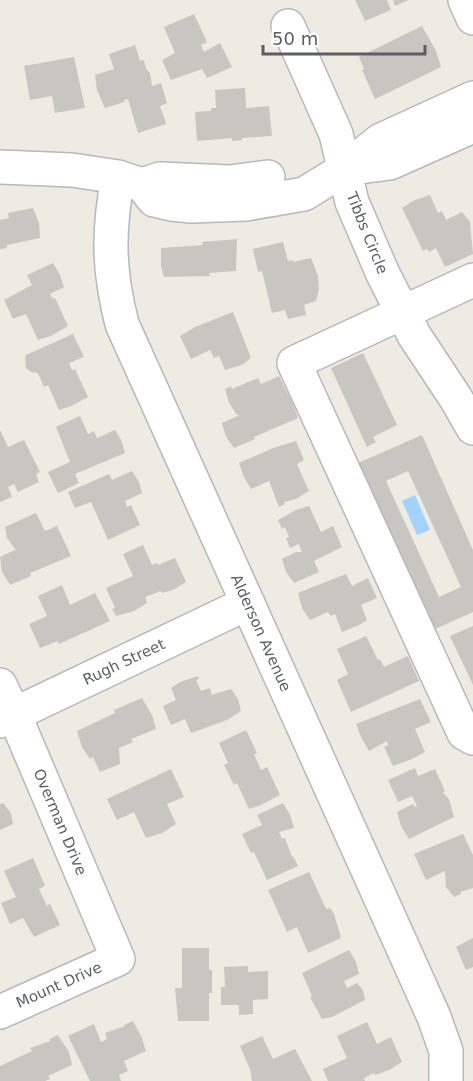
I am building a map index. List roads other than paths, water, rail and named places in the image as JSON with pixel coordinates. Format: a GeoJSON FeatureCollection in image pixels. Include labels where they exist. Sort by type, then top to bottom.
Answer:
{"type":"FeatureCollection","features":[{"type":"Feature","properties":{"kind":"street"},"geometry":{"type":"LineString","coordinates":[[465,0],[473,18]]}},
{"type":"Feature","properties":{"kind":"street","name":"Tibbs Circle"},"geometry":{"type":"LineString","coordinates":[[288,26],[336,134],[352,202],[402,313],[473,428]]}},
{"type":"Feature","properties":{"kind":"street"},"geometry":{"type":"LineString","coordinates":[[0,167],[72,170],[130,181],[154,200],[171,204],[219,206],[274,200],[304,194],[345,169],[381,140],[473,98]]}},
{"type":"Feature","properties":{"kind":"street"},"geometry":{"type":"LineString","coordinates":[[345,169],[390,163],[473,126]]}},
{"type":"Feature","properties":{"kind":"street","name":"Alderson Avenue"},"geometry":{"type":"LineString","coordinates":[[130,181],[111,212],[112,278],[122,324],[434,1017],[446,1051],[446,1081]]}},
{"type":"Feature","properties":{"kind":"street"},"geometry":{"type":"LineString","coordinates":[[473,280],[294,363],[464,733],[473,738]]}},
{"type":"Feature","properties":{"kind":"street","name":"Rugh Street"},"geometry":{"type":"LineString","coordinates":[[7,717],[248,603]]}},
{"type":"Feature","properties":{"kind":"street","name":"Overman Drive"},"geometry":{"type":"LineString","coordinates":[[0,685],[7,717],[118,959]]}},
{"type":"Feature","properties":{"kind":"street","name":"Mount Drive"},"geometry":{"type":"LineString","coordinates":[[0,1012],[118,959]]}},
{"type":"Feature","properties":{"kind":"water"},"geometry":{"type":"Polygon","coordinates":[[[415,495],[430,530],[417,535],[402,501],[415,495]]]}}]}
